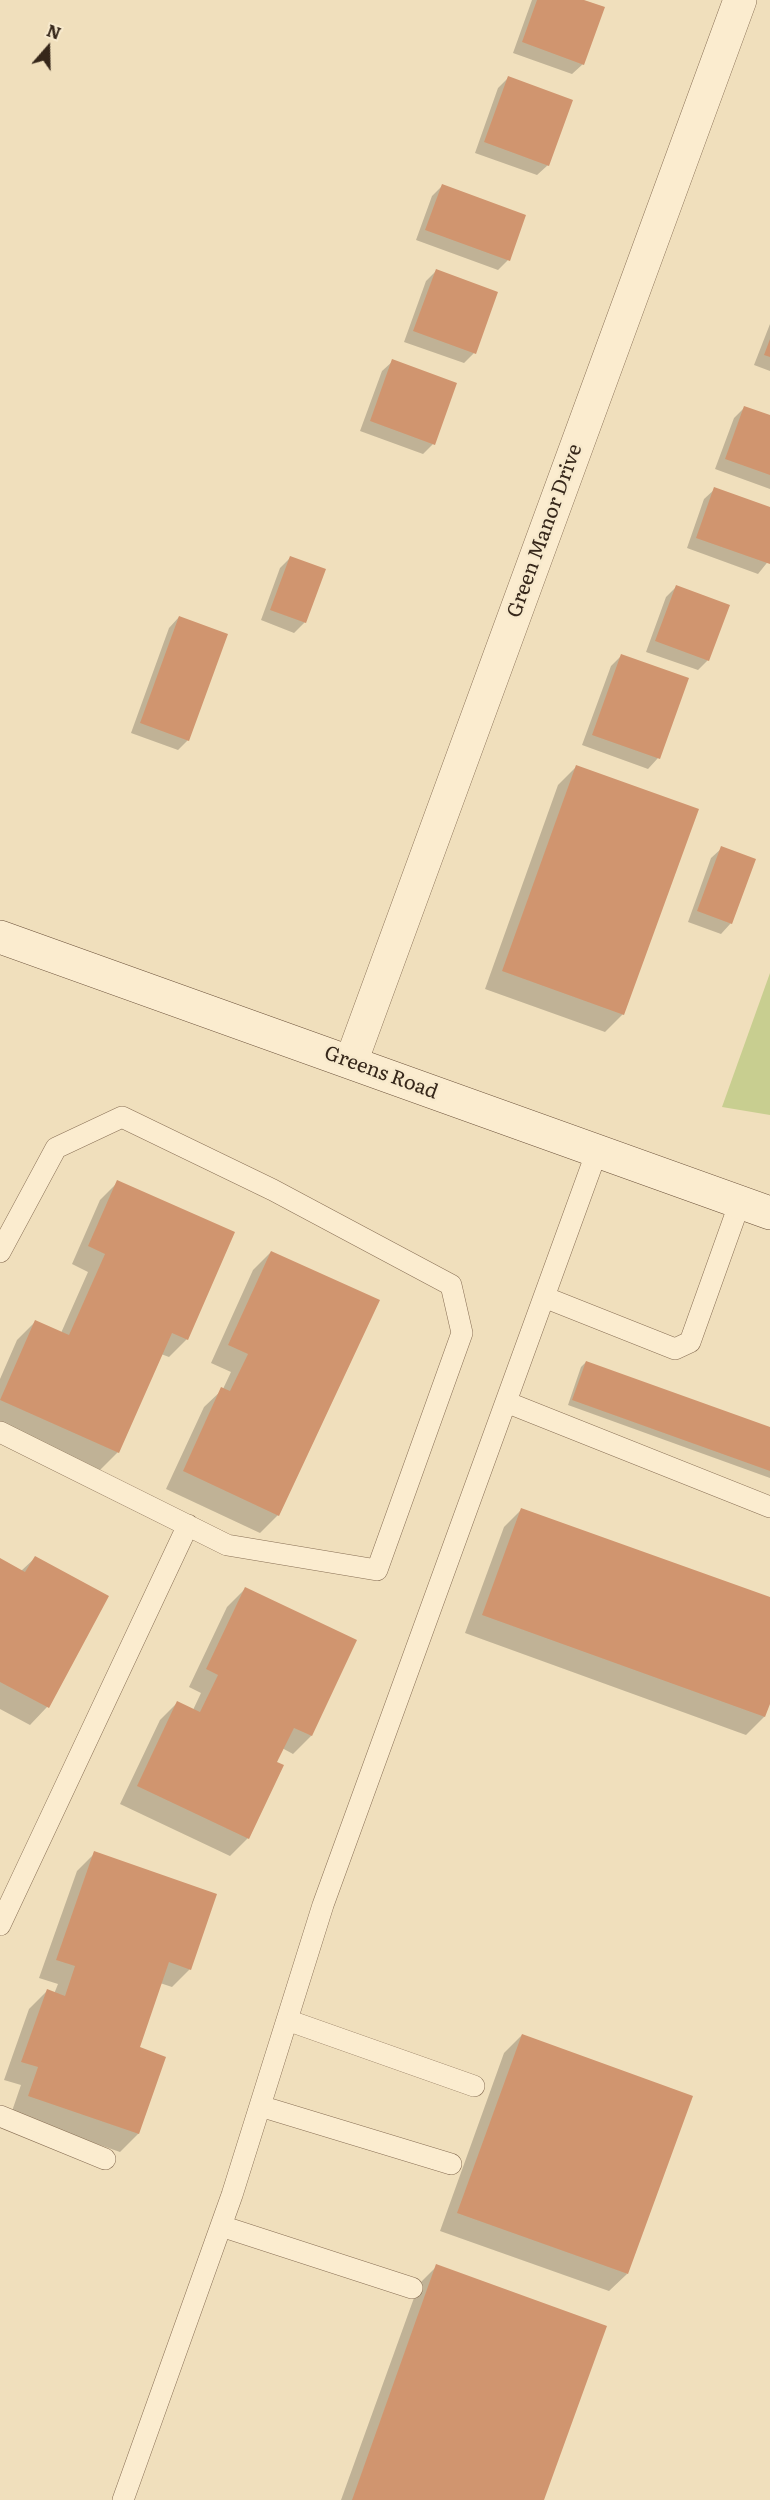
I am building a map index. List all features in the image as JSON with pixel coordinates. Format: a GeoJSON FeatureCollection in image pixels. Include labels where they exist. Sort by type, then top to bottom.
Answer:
{"type":"FeatureCollection","features":[{"type":"Feature","properties":{"kind":"street","name":"Green Manor Drive"},"geometry":{"type":"LineString","coordinates":[[351,1062],[740,0]]}},
{"type":"Feature","properties":{"kind":"street","name":"Greens Road"},"geometry":{"type":"LineString","coordinates":[[0,937],[760,1209]]}},
{"type":"Feature","properties":{"kind":"lane"},"geometry":{"type":"LineString","coordinates":[[0,1252],[56,1148],[122,1117],[273,1190],[451,1285],[462,1333],[377,1570],[227,1545],[0,1432]]}},
{"type":"Feature","properties":{"kind":"lane"},"geometry":{"type":"LineString","coordinates":[[123,2500],[221,2226],[323,1905],[597,1151]]}},
{"type":"Feature","properties":{"kind":"lane"},"geometry":{"type":"LineString","coordinates":[[544,1297],[675,1349],[690,1342],[760,1209]]}},
{"type":"Feature","properties":{"kind":"lane"},"geometry":{"type":"LineString","coordinates":[[506,1402],[770,1508]]}},
{"type":"Feature","properties":{"kind":"lane"},"geometry":{"type":"LineString","coordinates":[[0,1925],[188,1525]]}},
{"type":"Feature","properties":{"kind":"lane"},"geometry":{"type":"LineString","coordinates":[[287,2020],[474,2086]]}},
{"type":"Feature","properties":{"kind":"lane"},"geometry":{"type":"LineString","coordinates":[[260,2106],[451,2164]]}},
{"type":"Feature","properties":{"kind":"lane"},"geometry":{"type":"LineString","coordinates":[[0,2116],[105,2159]]}},
{"type":"Feature","properties":{"kind":"lane"},"geometry":{"type":"LineString","coordinates":[[221,2226],[412,2288]]}},
{"type":"Feature","properties":{"kind":"green space"},"geometry":{"type":"Polygon","coordinates":[[[770,973],[770,1115],[722,1107],[770,973]]]}},
{"type":"Feature","properties":{"kind":"building"},"geometry":{"type":"Polygon","coordinates":[[[537,0],[584,0],[605,7],[584,65],[522,42],[537,0]]]}},
{"type":"Feature","properties":{"kind":"building"},"geometry":{"type":"Polygon","coordinates":[[[508,76],[573,100],[549,166],[484,142],[508,76]]]}},
{"type":"Feature","properties":{"kind":"building"},"geometry":{"type":"Polygon","coordinates":[[[442,184],[526,215],[510,261],[425,230],[442,184]]]}},
{"type":"Feature","properties":{"kind":"building"},"geometry":{"type":"Polygon","coordinates":[[[436,269],[498,292],[476,354],[413,331],[436,269]]]}},
{"type":"Feature","properties":{"kind":"building"},"geometry":{"type":"Polygon","coordinates":[[[770,339],[770,357],[764,355],[770,339]]]}},
{"type":"Feature","properties":{"kind":"building"},"geometry":{"type":"Polygon","coordinates":[[[392,359],[457,383],[435,445],[370,421],[392,359]]]}},
{"type":"Feature","properties":{"kind":"building"},"geometry":{"type":"Polygon","coordinates":[[[744,406],[770,415],[770,475],[725,459],[744,406]]]}},
{"type":"Feature","properties":{"kind":"building"},"geometry":{"type":"Polygon","coordinates":[[[714,487],[770,507],[770,564],[696,538],[714,487]]]}},
{"type":"Feature","properties":{"kind":"building"},"geometry":{"type":"Polygon","coordinates":[[[290,556],[326,569],[306,623],[270,610],[290,556]]]}},
{"type":"Feature","properties":{"kind":"building"},"geometry":{"type":"Polygon","coordinates":[[[676,585],[730,605],[709,661],[655,641],[676,585]]]}},
{"type":"Feature","properties":{"kind":"building"},"geometry":{"type":"Polygon","coordinates":[[[179,616],[228,634],[189,741],[140,723],[179,616]]]}},
{"type":"Feature","properties":{"kind":"building"},"geometry":{"type":"Polygon","coordinates":[[[621,654],[689,678],[660,759],[592,735],[621,654]]]}},
{"type":"Feature","properties":{"kind":"building"},"geometry":{"type":"Polygon","coordinates":[[[576,765],[699,809],[624,1015],[502,971],[576,765]]]}},
{"type":"Feature","properties":{"kind":"building"},"geometry":{"type":"Polygon","coordinates":[[[721,846],[756,859],[732,924],[697,911],[721,846]]]}},
{"type":"Feature","properties":{"kind":"building"},"geometry":{"type":"Polygon","coordinates":[[[117,1180],[235,1232],[188,1340],[172,1333],[119,1453],[0,1400],[35,1320],[69,1335],[105,1254],[88,1246],[117,1180]]]}},
{"type":"Feature","properties":{"kind":"building"},"geometry":{"type":"Polygon","coordinates":[[[271,1251],[380,1300],[279,1516],[183,1471],[221,1387],[230,1391],[248,1354],[228,1345],[271,1251]]]}},
{"type":"Feature","properties":{"kind":"building"},"geometry":{"type":"Polygon","coordinates":[[[586,1361],[770,1427],[770,1471],[572,1400],[586,1361]]]}},
{"type":"Feature","properties":{"kind":"building"},"geometry":{"type":"Polygon","coordinates":[[[521,1508],[770,1597],[770,1704],[765,1717],[482,1615],[521,1508]]]}},
{"type":"Feature","properties":{"kind":"building"},"geometry":{"type":"Polygon","coordinates":[[[35,1556],[109,1596],[49,1708],[0,1682],[0,1558],[25,1572],[35,1556]]]}},
{"type":"Feature","properties":{"kind":"building"},"geometry":{"type":"Polygon","coordinates":[[[245,1587],[357,1640],[312,1736],[294,1728],[277,1762],[284,1765],[249,1839],[137,1786],[177,1701],[200,1712],[218,1675],[206,1669],[245,1587]]]}},
{"type":"Feature","properties":{"kind":"building"},"geometry":{"type":"Polygon","coordinates":[[[94,1851],[217,1894],[191,1970],[169,1962],[140,2047],[166,2057],[139,2134],[28,2096],[38,2067],[21,2062],[47,1989],[65,1996],[75,1966],[56,1960],[94,1851]]]}},
{"type":"Feature","properties":{"kind":"building"},"geometry":{"type":"Polygon","coordinates":[[[522,2034],[693,2096],[628,2274],[457,2213],[522,2034]]]}},
{"type":"Feature","properties":{"kind":"building"},"geometry":{"type":"Polygon","coordinates":[[[436,2264],[607,2326],[544,2500],[352,2500],[436,2264]]]}}]}
